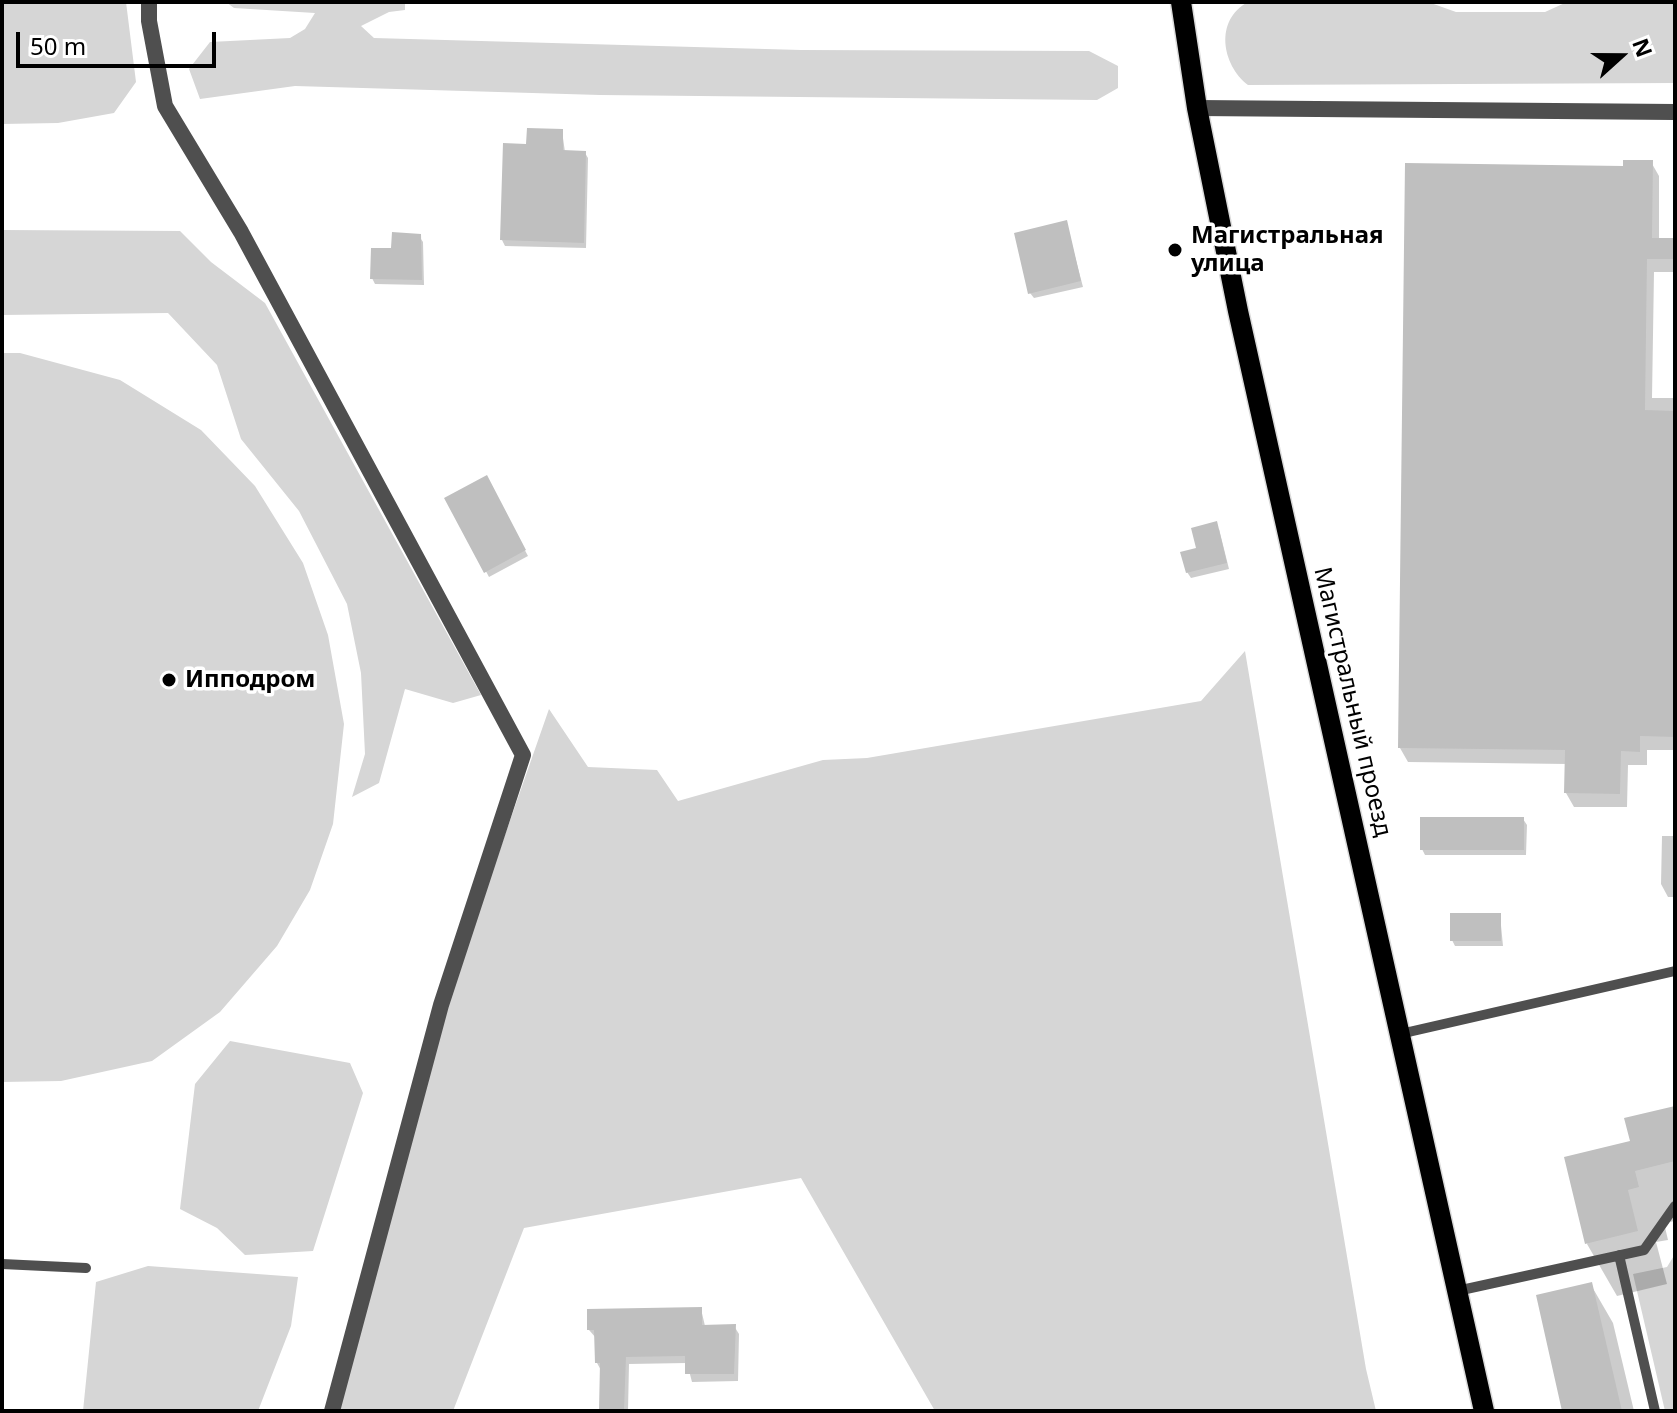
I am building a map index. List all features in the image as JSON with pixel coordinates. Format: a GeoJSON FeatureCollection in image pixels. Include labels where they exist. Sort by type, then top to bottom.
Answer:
{"type":"FeatureCollection","features":[{"type":"Feature","properties":{"kind":"main road","name":"Магистральный проезд"},"geometry":{"type":"LineString","coordinates":[[1181,2],[1197,108],[1484,1411]]}},
{"type":"Feature","properties":{"kind":"street"},"geometry":{"type":"LineString","coordinates":[[149,2],[149,21],[165,106],[241,232],[523,755],[441,1005],[332,1411]]}},
{"type":"Feature","properties":{"kind":"street"},"geometry":{"type":"LineString","coordinates":[[1197,108],[1675,112]]}},
{"type":"Feature","properties":{"kind":"lane"},"geometry":{"type":"LineString","coordinates":[[1400,1034],[1675,971]]}},
{"type":"Feature","properties":{"kind":"lane"},"geometry":{"type":"LineString","coordinates":[[1457,1291],[1644,1250],[1675,1206]]}},
{"type":"Feature","properties":{"kind":"lane"},"geometry":{"type":"LineString","coordinates":[[1619,1255],[1655,1411]]}},
{"type":"Feature","properties":{"kind":"lane"},"geometry":{"type":"LineString","coordinates":[[2,1264],[86,1268]]}},
{"type":"Feature","properties":{"kind":"shaded area"},"geometry":{"type":"Polygon","coordinates":[[[2,2],[126,2],[136,82],[114,113],[58,123],[2,124],[2,2]]]}},
{"type":"Feature","properties":{"kind":"shaded area"},"geometry":{"type":"Polygon","coordinates":[[[226,2],[405,2],[405,10],[389,12],[361,26],[374,38],[801,50],[1089,51],[1118,66],[1118,88],[1097,100],[600,95],[295,86],[200,99],[189,69],[210,42],[290,38],[305,29],[315,13],[234,8],[226,2]]]}},
{"type":"Feature","properties":{"kind":"shaded area"},"geometry":{"type":"Polygon","coordinates":[[[1248,2],[1428,2],[1456,12],[1545,12],[1567,2],[1675,2],[1675,83],[1248,85],[1232,66],[1226,31],[1237,10],[1248,2]]]}},
{"type":"Feature","properties":{"kind":"shaded area"},"geometry":{"type":"Polygon","coordinates":[[[2,230],[180,231],[211,262],[265,303],[481,695],[453,703],[405,689],[379,783],[352,797],[365,754],[361,673],[347,604],[299,511],[241,439],[217,365],[168,313],[2,315],[2,230]]]}},
{"type":"Feature","properties":{"kind":"shaded area","name":"Ипподром"},"geometry":{"type":"Polygon","coordinates":[[[2,353],[20,353],[120,380],[201,430],[255,486],[303,563],[328,635],[344,724],[333,824],[310,890],[277,946],[220,1012],[152,1061],[61,1081],[2,1082],[2,353]]]}},
{"type":"Feature","properties":{"kind":"shaded area"},"geometry":{"type":"Polygon","coordinates":[[[1245,651],[1366,1369],[1376,1411],[935,1411],[801,1178],[524,1228],[453,1411],[338,1411],[440,1021],[549,709],[588,767],[657,770],[678,801],[823,760],[867,758],[1201,701],[1245,651]]]}},
{"type":"Feature","properties":{"kind":"shaded area"},"geometry":{"type":"Polygon","coordinates":[[[230,1041],[350,1063],[363,1093],[313,1251],[245,1255],[217,1228],[180,1209],[195,1084],[230,1041]]]}},
{"type":"Feature","properties":{"kind":"shaded area"},"geometry":{"type":"Polygon","coordinates":[[[1675,1254],[1675,1411],[1665,1411],[1633,1274],[1667,1267],[1675,1254]]]}},
{"type":"Feature","properties":{"kind":"shaded area"},"geometry":{"type":"Polygon","coordinates":[[[148,1266],[298,1277],[291,1326],[258,1411],[83,1411],[96,1282],[148,1266]]]}},
{"type":"Feature","properties":{"kind":"building"},"geometry":{"type":"Polygon","coordinates":[[[527,128],[563,129],[563,150],[586,151],[584,243],[500,240],[503,143],[526,144],[527,128]]]}},
{"type":"Feature","properties":{"kind":"building"},"geometry":{"type":"Polygon","coordinates":[[[1623,160],[1653,160],[1652,238],[1675,238],[1675,259],[1647,259],[1645,410],[1675,411],[1675,737],[1640,736],[1640,752],[1621,751],[1620,794],[1564,793],[1565,750],[1398,748],[1405,163],[1623,166],[1623,160]]]}},
{"type":"Feature","properties":{"kind":"building"},"geometry":{"type":"Polygon","coordinates":[[[1067,220],[1081,281],[1028,294],[1014,233],[1067,220]]]}},
{"type":"Feature","properties":{"kind":"building"},"geometry":{"type":"Polygon","coordinates":[[[392,232],[421,234],[422,280],[370,279],[371,248],[391,248],[392,232]]]}},
{"type":"Feature","properties":{"kind":"building"},"geometry":{"type":"Polygon","coordinates":[[[487,475],[526,550],[484,573],[444,498],[487,475]]]}},
{"type":"Feature","properties":{"kind":"building"},"geometry":{"type":"Polygon","coordinates":[[[1217,521],[1227,563],[1186,573],[1180,552],[1196,548],[1191,528],[1217,521]]]}},
{"type":"Feature","properties":{"kind":"building"},"geometry":{"type":"Polygon","coordinates":[[[1420,817],[1524,817],[1524,850],[1420,850],[1420,817]]]}},
{"type":"Feature","properties":{"kind":"building"},"geometry":{"type":"Polygon","coordinates":[[[1450,913],[1501,913],[1501,941],[1450,941],[1450,913]]]}},
{"type":"Feature","properties":{"kind":"building"},"geometry":{"type":"Polygon","coordinates":[[[1675,1106],[1675,1161],[1635,1171],[1639,1187],[1628,1190],[1638,1231],[1585,1244],[1564,1157],[1630,1141],[1624,1118],[1675,1106]]]}},
{"type":"Feature","properties":{"kind":"building"},"geometry":{"type":"Polygon","coordinates":[[[1592,1282],[1622,1411],[1562,1411],[1536,1295],[1592,1282]]]}},
{"type":"Feature","properties":{"kind":"building"},"geometry":{"type":"Polygon","coordinates":[[[702,1307],[702,1325],[736,1324],[734,1374],[685,1374],[685,1356],[626,1357],[624,1411],[599,1411],[600,1363],[595,1363],[594,1330],[587,1330],[587,1309],[702,1307]]]}},
{"type":"Feature","properties":{"kind":"place","name":"Магистральная улица"},"geometry":{"type":"Point","coordinates":[1175,250]}},
{"type":"Feature","properties":{"kind":"place","name":"Ипподром"},"geometry":{"type":"Point","coordinates":[169,680]}}]}
